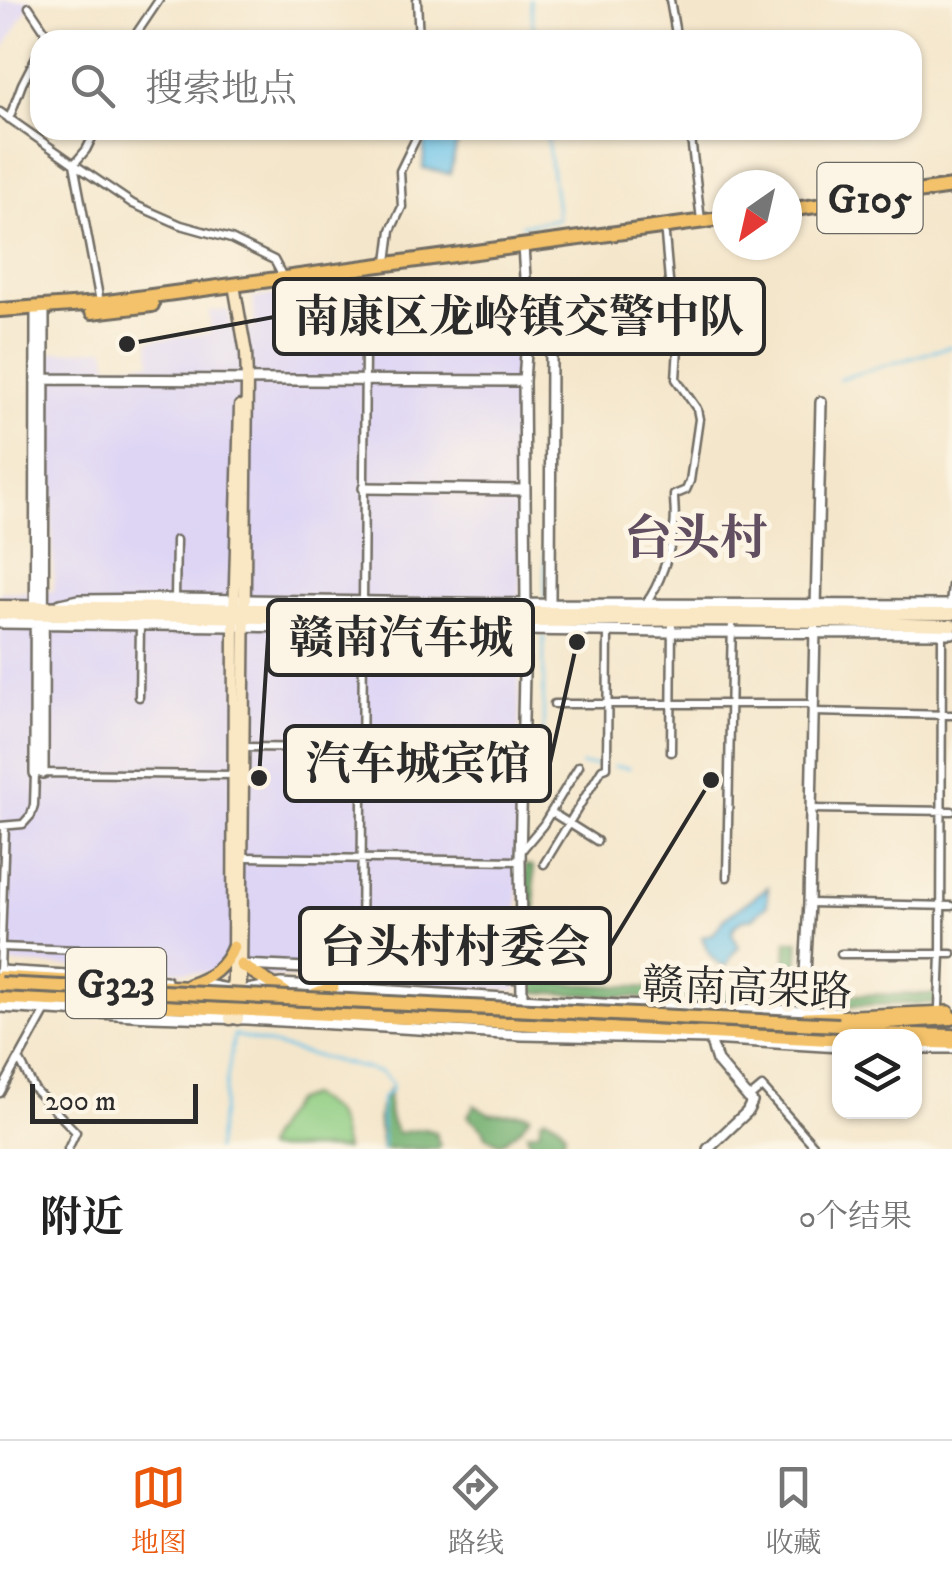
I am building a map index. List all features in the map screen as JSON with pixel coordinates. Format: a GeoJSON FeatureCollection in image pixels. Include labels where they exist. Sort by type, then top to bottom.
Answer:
{"type":"FeatureCollection","features":[{"type":"Feature","properties":{"kind":"highway","name":"G105"},"geometry":{"type":"LineString","coordinates":[[802,208],[952,187]]}},
{"type":"Feature","properties":{"kind":"highway","name":"G105"},"geometry":{"type":"LineString","coordinates":[[802,216],[952,195]]}},
{"type":"Feature","properties":{"kind":"highway"},"geometry":{"type":"LineString","coordinates":[[40,311],[524,250],[712,220]]}},
{"type":"Feature","properties":{"kind":"highway"},"geometry":{"type":"LineString","coordinates":[[0,313],[109,310],[283,278],[712,228]]}},
{"type":"Feature","properties":{"kind":"highway","name":"赣南高架路"},"geometry":{"type":"LineString","coordinates":[[0,986],[832,1034]]}},
{"type":"Feature","properties":{"kind":"highway","name":"赣南高架路"},"geometry":{"type":"LineString","coordinates":[[863,1029],[952,1013]]}},
{"type":"Feature","properties":{"kind":"highway","name":"赣南高架路"},"geometry":{"type":"LineString","coordinates":[[922,1037],[952,1043]]}},
{"type":"Feature","properties":{"kind":"highway"},"geometry":{"type":"LineString","coordinates":[[922,1041],[936,1037]]}},
{"type":"Feature","properties":{"kind":"main road"},"geometry":{"type":"LineString","coordinates":[[233,289],[244,380],[234,947],[237,991]]}},
{"type":"Feature","properties":{"kind":"main road"},"geometry":{"type":"LineString","coordinates":[[0,606],[39,615]]}},
{"type":"Feature","properties":{"kind":"main road"},"geometry":{"type":"LineString","coordinates":[[816,618],[951,608]]}},
{"type":"Feature","properties":{"kind":"main road"},"geometry":{"type":"LineString","coordinates":[[239,613],[239,774]]}},
{"type":"Feature","properties":{"kind":"main road"},"geometry":{"type":"LineString","coordinates":[[0,614],[816,618],[947,629]]}},
{"type":"Feature","properties":{"kind":"main road"},"geometry":{"type":"LineString","coordinates":[[234,1014],[242,964],[238,857]]}},
{"type":"Feature","properties":{"kind":"main road"},"geometry":{"type":"LineString","coordinates":[[173,986],[196,983],[217,971],[234,947]]}},
{"type":"Feature","properties":{"kind":"main road"},"geometry":{"type":"LineString","coordinates":[[242,964],[284,992]]}},
{"type":"Feature","properties":{"kind":"main road"},"geometry":{"type":"LineString","coordinates":[[25,972],[0,986],[27,1009]]}},
{"type":"Feature","properties":{"kind":"main road","name":"G323"},"geometry":{"type":"LineString","coordinates":[[0,986],[173,986],[771,1017],[802,1014],[832,1032]]}},
{"type":"Feature","properties":{"kind":"main road","name":"G323"},"geometry":{"type":"LineString","coordinates":[[0,986],[234,1014],[771,1037],[802,1042],[832,1035]]}},
{"type":"Feature","properties":{"kind":"main road"},"geometry":{"type":"LineString","coordinates":[[315,994],[333,987]]}},
{"type":"Feature","properties":{"kind":"main road"},"geometry":{"type":"LineString","coordinates":[[771,1017],[771,1037]]}},
{"type":"Feature","properties":{"kind":"main road"},"geometry":{"type":"LineString","coordinates":[[922,1043],[952,1043]]}},
{"type":"Feature","properties":{"kind":"street"},"geometry":{"type":"LineString","coordinates":[[138,30],[158,0]]}},
{"type":"Feature","properties":{"kind":"street"},"geometry":{"type":"LineString","coordinates":[[417,0],[419,30]]}},
{"type":"Feature","properties":{"kind":"street"},"geometry":{"type":"LineString","coordinates":[[670,0],[675,30]]}},
{"type":"Feature","properties":{"kind":"street"},"geometry":{"type":"LineString","coordinates":[[30,7],[45,30]]}},
{"type":"Feature","properties":{"kind":"street"},"geometry":{"type":"LineString","coordinates":[[9,119],[30,68]]}},
{"type":"Feature","properties":{"kind":"street"},"geometry":{"type":"LineString","coordinates":[[0,112],[30,134]]}},
{"type":"Feature","properties":{"kind":"street"},"geometry":{"type":"LineString","coordinates":[[39,140],[133,204],[182,225],[231,239],[274,260],[283,278]]}},
{"type":"Feature","properties":{"kind":"street"},"geometry":{"type":"LineString","coordinates":[[74,164],[91,140]]}},
{"type":"Feature","properties":{"kind":"street"},"geometry":{"type":"LineString","coordinates":[[387,264],[392,230],[402,207],[400,166],[414,140]]}},
{"type":"Feature","properties":{"kind":"street"},"geometry":{"type":"LineString","coordinates":[[691,140],[701,222]]}},
{"type":"Feature","properties":{"kind":"street"},"geometry":{"type":"LineString","coordinates":[[74,164],[100,303]]}},
{"type":"Feature","properties":{"kind":"street"},"geometry":{"type":"LineString","coordinates":[[39,615],[140,624],[239,613],[526,617],[550,604],[608,616],[646,603],[656,587],[673,534],[674,495],[686,490],[690,480],[699,419],[697,409],[676,378],[684,325],[682,310],[670,292],[665,235]]}},
{"type":"Feature","properties":{"kind":"street"},"geometry":{"type":"LineString","coordinates":[[522,998],[524,382],[528,326],[524,250]]}},
{"type":"Feature","properties":{"kind":"street"},"geometry":{"type":"LineString","coordinates":[[39,615],[45,549],[40,311]]}},
{"type":"Feature","properties":{"kind":"street"},"geometry":{"type":"LineString","coordinates":[[0,986],[3,826],[23,824],[31,815],[39,773],[40,311]]}},
{"type":"Feature","properties":{"kind":"street"},"geometry":{"type":"LineString","coordinates":[[361,970],[365,348],[528,326]]}},
{"type":"Feature","properties":{"kind":"street"},"geometry":{"type":"LineString","coordinates":[[550,604],[551,348]]}},
{"type":"Feature","properties":{"kind":"street"},"geometry":{"type":"LineString","coordinates":[[43,379],[524,382]]}},
{"type":"Feature","properties":{"kind":"street"},"geometry":{"type":"LineString","coordinates":[[0,1007],[234,1014],[522,1035],[802,1042],[809,903],[820,402]]}},
{"type":"Feature","properties":{"kind":"street"},"geometry":{"type":"LineString","coordinates":[[364,488],[525,490]]}},
{"type":"Feature","properties":{"kind":"street"},"geometry":{"type":"LineString","coordinates":[[176,540],[176,599]]}},
{"type":"Feature","properties":{"kind":"street"},"geometry":{"type":"LineString","coordinates":[[951,608],[952,585]]}},
{"type":"Feature","properties":{"kind":"street"},"geometry":{"type":"LineString","coordinates":[[0,622],[39,615],[78,600],[176,599],[239,613]]}},
{"type":"Feature","properties":{"kind":"street"},"geometry":{"type":"LineString","coordinates":[[646,603],[672,617],[732,617],[727,877]]}},
{"type":"Feature","properties":{"kind":"street"},"geometry":{"type":"LineString","coordinates":[[544,864],[602,768],[608,767],[608,616]]}},
{"type":"Feature","properties":{"kind":"street"},"geometry":{"type":"LineString","coordinates":[[671,752],[672,617]]}},
{"type":"Feature","properties":{"kind":"street"},"geometry":{"type":"LineString","coordinates":[[139,697],[140,624]]}},
{"type":"Feature","properties":{"kind":"street"},"geometry":{"type":"LineString","coordinates":[[939,1007],[942,715],[947,629]]}},
{"type":"Feature","properties":{"kind":"street"},"geometry":{"type":"LineString","coordinates":[[554,704],[730,704],[952,715]]}},
{"type":"Feature","properties":{"kind":"street"},"geometry":{"type":"LineString","coordinates":[[242,748],[523,750]]}},
{"type":"Feature","properties":{"kind":"street"},"geometry":{"type":"LineString","coordinates":[[521,856],[579,766]]}},
{"type":"Feature","properties":{"kind":"street"},"geometry":{"type":"LineString","coordinates":[[39,773],[239,774]]}},
{"type":"Feature","properties":{"kind":"street"},"geometry":{"type":"LineString","coordinates":[[811,809],[952,811]]}},
{"type":"Feature","properties":{"kind":"street"},"geometry":{"type":"LineString","coordinates":[[551,812],[597,842]]}},
{"type":"Feature","properties":{"kind":"street"},"geometry":{"type":"LineString","coordinates":[[238,857],[521,856]]}},
{"type":"Feature","properties":{"kind":"street"},"geometry":{"type":"LineString","coordinates":[[809,903],[952,906]]}},
{"type":"Feature","properties":{"kind":"street"},"geometry":{"type":"LineString","coordinates":[[0,947],[79,950]]}},
{"type":"Feature","properties":{"kind":"street"},"geometry":{"type":"LineString","coordinates":[[841,954],[952,954]]}},
{"type":"Feature","properties":{"kind":"street"},"geometry":{"type":"LineString","coordinates":[[242,964],[522,978]]}},
{"type":"Feature","properties":{"kind":"street"},"geometry":{"type":"LineString","coordinates":[[25,972],[196,983],[237,991],[272,985],[802,1014],[939,1007],[952,1013]]}},
{"type":"Feature","properties":{"kind":"street"},"geometry":{"type":"LineString","coordinates":[[0,1093],[46,1010]]}},
{"type":"Feature","properties":{"kind":"street"},"geometry":{"type":"LineString","coordinates":[[708,1149],[747,1112],[752,1102],[717,1060],[710,1040]]}},
{"type":"Feature","properties":{"kind":"street"},"geometry":{"type":"LineString","coordinates":[[19,1059],[36,1090],[76,1132],[68,1149]]}},
{"type":"Feature","properties":{"kind":"street"},"geometry":{"type":"LineString","coordinates":[[750,1097],[762,1087],[818,1149]]}},
{"type":"Feature","properties":{"kind":"shaded area"},"geometry":{"type":"Polygon","coordinates":[[[0,0],[32,0],[5,47],[0,44],[0,0]]]}},
{"type":"Feature","properties":{"kind":"shaded area"},"geometry":{"type":"Polygon","coordinates":[[[334,287],[337,327],[384,335],[519,322],[517,990],[0,963],[0,592],[54,591],[48,353],[106,348],[109,366],[151,362],[149,340],[211,333],[209,311],[229,310],[232,328],[255,328],[253,298],[334,287]]]}},
{"type":"Feature","properties":{"kind":"green space"},"geometry":{"type":"Polygon","coordinates":[[[525,865],[533,867],[540,982],[784,995],[787,941],[799,941],[795,1001],[785,1006],[534,992],[529,985],[525,865]]]}},
{"type":"Feature","properties":{"kind":"green space"},"geometry":{"type":"Polygon","coordinates":[[[937,994],[937,1003],[831,1006],[820,1001],[819,995],[937,994]]]}},
{"type":"Feature","properties":{"kind":"green space"},"geometry":{"type":"Polygon","coordinates":[[[389,1090],[390,1118],[398,1133],[425,1129],[435,1132],[440,1146],[437,1149],[382,1149],[379,1110],[389,1090]]]}},
{"type":"Feature","properties":{"kind":"green space"},"geometry":{"type":"Polygon","coordinates":[[[309,1096],[335,1116],[345,1149],[265,1149],[292,1102],[309,1096]]]}},
{"type":"Feature","properties":{"kind":"green space"},"geometry":{"type":"Polygon","coordinates":[[[474,1105],[491,1114],[530,1115],[521,1128],[500,1144],[486,1136],[468,1116],[474,1105]]]}},
{"type":"Feature","properties":{"kind":"green space"},"geometry":{"type":"Polygon","coordinates":[[[545,1117],[557,1122],[565,1132],[561,1149],[548,1149],[529,1140],[527,1133],[539,1131],[545,1117]]]}},
{"type":"Feature","properties":{"kind":"water"},"geometry":{"type":"Polygon","coordinates":[[[425,140],[458,140],[450,174],[423,168],[425,140]]]}},
{"type":"Feature","properties":{"kind":"water"},"geometry":{"type":"Polygon","coordinates":[[[768,887],[767,905],[733,929],[739,947],[726,966],[717,962],[702,937],[714,933],[725,918],[768,887]]]}},
{"type":"Feature","properties":{"kind":"waterway"},"geometry":{"type":"LineString","coordinates":[[530,0],[534,30]]}},
{"type":"Feature","properties":{"kind":"waterway"},"geometry":{"type":"LineString","coordinates":[[521,225],[558,219],[547,140]]}},
{"type":"Feature","properties":{"kind":"waterway"},"geometry":{"type":"LineString","coordinates":[[839,379],[952,346]]}},
{"type":"Feature","properties":{"kind":"waterway"},"geometry":{"type":"LineString","coordinates":[[545,352],[545,598]]}},
{"type":"Feature","properties":{"kind":"waterway"},"geometry":{"type":"LineString","coordinates":[[543,765],[544,636]]}},
{"type":"Feature","properties":{"kind":"waterway"},"geometry":{"type":"LineString","coordinates":[[581,765],[599,765]]}},
{"type":"Feature","properties":{"kind":"waterway"},"geometry":{"type":"LineString","coordinates":[[614,766],[629,768]]}},
{"type":"Feature","properties":{"kind":"waterway"},"geometry":{"type":"LineString","coordinates":[[216,1149],[234,1035],[382,1073],[392,1084],[381,1099],[383,1149]]}},
{"type":"Feature","properties":{"kind":"place","name":"南康区龙岭镇交警中队"},"geometry":{"type":"Point","coordinates":[127,344]}},
{"type":"Feature","properties":{"kind":"place","name":"汽车城宾馆"},"geometry":{"type":"Point","coordinates":[577,642]}},
{"type":"Feature","properties":{"kind":"place","name":"赣南汽车城"},"geometry":{"type":"Point","coordinates":[259,778]}},
{"type":"Feature","properties":{"kind":"place","name":"台头村村委会"},"geometry":{"type":"Point","coordinates":[711,780]}},
{"type":"Feature","properties":{"kind":"district","name":"台头村"},"geometry":{"type":"Point","coordinates":[696,537]}}]}
